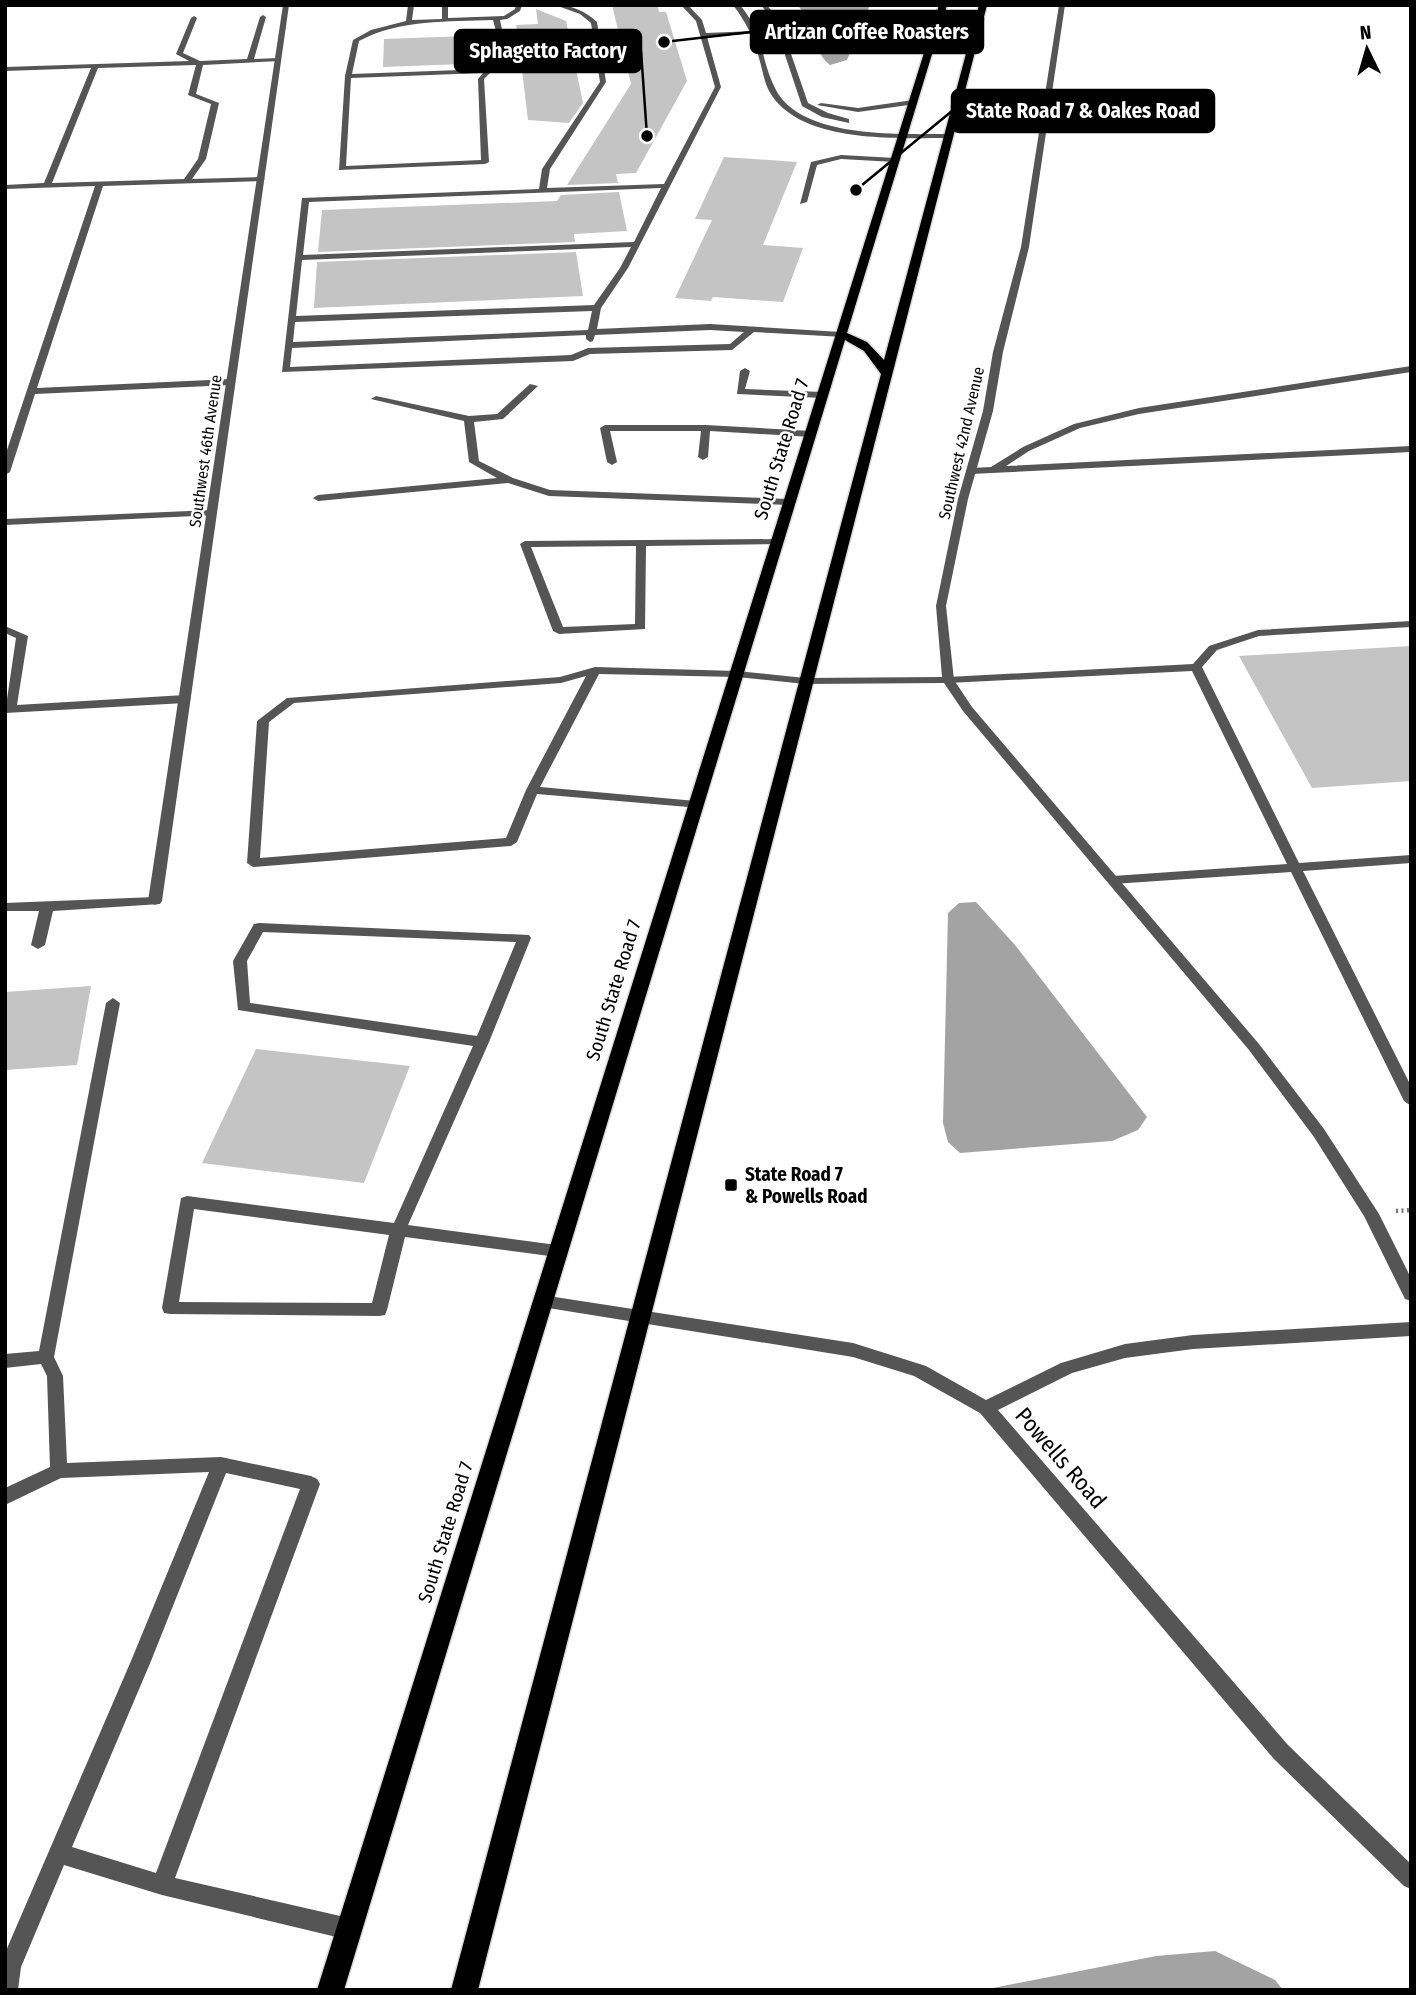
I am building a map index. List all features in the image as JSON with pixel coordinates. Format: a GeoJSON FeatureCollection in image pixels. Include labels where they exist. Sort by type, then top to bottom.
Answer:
{"type":"FeatureCollection","features":[{"type":"Feature","properties":{"kind":"main road","name":"South State Road 7"},"geometry":{"type":"LineString","coordinates":[[330,1990],[943,5]]}},
{"type":"Feature","properties":{"kind":"main road"},"geometry":{"type":"LineString","coordinates":[[464,1990],[983,5]]}},
{"type":"Feature","properties":{"kind":"main road"},"geometry":{"type":"LineString","coordinates":[[841,335],[869,348],[879,358],[886,373]]}},
{"type":"Feature","properties":{"kind":"street","name":"Southwest 46th Avenue"},"geometry":{"type":"LineString","coordinates":[[47,907],[155,901],[286,5]]}},
{"type":"Feature","properties":{"kind":"street"},"geometry":{"type":"LineString","coordinates":[[409,22],[411,5]]}},
{"type":"Feature","properties":{"kind":"street"},"geometry":{"type":"LineString","coordinates":[[445,5],[445,20]]}},
{"type":"Feature","properties":{"kind":"street"},"geometry":{"type":"LineString","coordinates":[[496,19],[501,39],[500,60],[481,79],[485,162],[342,168],[348,76],[356,40],[373,31],[409,22],[505,18],[518,10],[519,5]]}},
{"type":"Feature","properties":{"kind":"street"},"geometry":{"type":"LineString","coordinates":[[588,351],[597,308],[636,244],[718,87],[699,20],[684,5]]}},
{"type":"Feature","properties":{"kind":"street"},"geometry":{"type":"LineString","coordinates":[[736,5],[750,19],[777,102],[793,114],[852,131],[948,136]]}},
{"type":"Feature","properties":{"kind":"street"},"geometry":{"type":"LineString","coordinates":[[764,5],[777,22],[805,104],[825,115],[903,133]]}},
{"type":"Feature","properties":{"kind":"street","name":"Southwest 42nd Avenue"},"geometry":{"type":"LineString","coordinates":[[948,680],[941,606],[1025,247],[1062,5]]}},
{"type":"Feature","properties":{"kind":"street"},"geometry":{"type":"LineString","coordinates":[[543,191],[546,169],[603,82],[594,22],[589,16],[560,6]]}},
{"type":"Feature","properties":{"kind":"street"},"geometry":{"type":"LineString","coordinates":[[250,61],[263,17]]}},
{"type":"Feature","properties":{"kind":"street"},"geometry":{"type":"LineString","coordinates":[[194,18],[179,54],[200,63]]}},
{"type":"Feature","properties":{"kind":"street"},"geometry":{"type":"LineString","coordinates":[[704,34],[755,33],[769,36],[784,44]]}},
{"type":"Feature","properties":{"kind":"street"},"geometry":{"type":"LineString","coordinates":[[5,69],[278,60]]}},
{"type":"Feature","properties":{"kind":"street"},"geometry":{"type":"LineString","coordinates":[[186,181],[202,159],[215,103],[192,95],[200,63]]}},
{"type":"Feature","properties":{"kind":"street"},"geometry":{"type":"LineString","coordinates":[[47,185],[95,66]]}},
{"type":"Feature","properties":{"kind":"street"},"geometry":{"type":"LineString","coordinates":[[348,76],[490,71]]}},
{"type":"Feature","properties":{"kind":"street"},"geometry":{"type":"LineString","coordinates":[[801,96],[816,103],[843,109],[874,109],[913,102]]}},
{"type":"Feature","properties":{"kind":"street"},"geometry":{"type":"LineString","coordinates":[[803,202],[814,164],[841,157],[895,160]]}},
{"type":"Feature","properties":{"kind":"street"},"geometry":{"type":"LineString","coordinates":[[5,187],[261,178]]}},
{"type":"Feature","properties":{"kind":"street"},"geometry":{"type":"LineString","coordinates":[[5,472],[99,185]]}},
{"type":"Feature","properties":{"kind":"street"},"geometry":{"type":"LineString","coordinates":[[666,186],[305,200],[285,370],[573,358],[588,351],[732,347],[753,329]]}},
{"type":"Feature","properties":{"kind":"street"},"geometry":{"type":"LineString","coordinates":[[299,258],[636,244]]}},
{"type":"Feature","properties":{"kind":"street"},"geometry":{"type":"LineString","coordinates":[[292,319],[597,308]]}},
{"type":"Feature","properties":{"kind":"street"},"geometry":{"type":"LineString","coordinates":[[290,345],[710,327],[841,335]]}},
{"type":"Feature","properties":{"kind":"street"},"geometry":{"type":"LineString","coordinates":[[434,339],[435,364]]}},
{"type":"Feature","properties":{"kind":"street"},"geometry":{"type":"LineString","coordinates":[[993,470],[1026,449],[1077,426],[1139,411],[1411,369]]}},
{"type":"Feature","properties":{"kind":"street"},"geometry":{"type":"LineString","coordinates":[[745,371],[740,392],[823,395]]}},
{"type":"Feature","properties":{"kind":"street"},"geometry":{"type":"LineString","coordinates":[[32,391],[231,382]]}},
{"type":"Feature","properties":{"kind":"street"},"geometry":{"type":"LineString","coordinates":[[376,399],[469,419],[500,417],[533,386]]}},
{"type":"Feature","properties":{"kind":"street"},"geometry":{"type":"LineString","coordinates":[[469,419],[474,462],[509,480],[549,493],[790,502]]}},
{"type":"Feature","properties":{"kind":"street"},"geometry":{"type":"LineString","coordinates":[[612,461],[605,428],[706,428],[811,434]]}},
{"type":"Feature","properties":{"kind":"street"},"geometry":{"type":"LineString","coordinates":[[704,457],[706,428]]}},
{"type":"Feature","properties":{"kind":"street"},"geometry":{"type":"LineString","coordinates":[[971,471],[1411,449]]}},
{"type":"Feature","properties":{"kind":"street"},"geometry":{"type":"LineString","coordinates":[[318,498],[509,480]]}},
{"type":"Feature","properties":{"kind":"street"},"geometry":{"type":"LineString","coordinates":[[5,522],[212,513]]}},
{"type":"Feature","properties":{"kind":"street"},"geometry":{"type":"LineString","coordinates":[[641,543],[641,627],[559,631],[525,544],[641,543],[778,542]]}},
{"type":"Feature","properties":{"kind":"street"},"geometry":{"type":"LineString","coordinates":[[595,670],[532,790],[512,842],[253,863],[263,721],[291,700],[561,680],[595,670],[737,674],[805,681],[948,680],[1196,667],[1213,648],[1258,633],[1411,624]]}},
{"type":"Feature","properties":{"kind":"street"},"geometry":{"type":"LineString","coordinates":[[5,629],[22,636],[8,709],[185,699]]}},
{"type":"Feature","properties":{"kind":"street"},"geometry":{"type":"LineString","coordinates":[[1196,667],[1411,1101]]}},
{"type":"Feature","properties":{"kind":"street"},"geometry":{"type":"LineString","coordinates":[[948,680],[967,709],[1254,1047],[1319,1133],[1371,1213],[1411,1295]]}},
{"type":"Feature","properties":{"kind":"street"},"geometry":{"type":"LineString","coordinates":[[532,790],[696,805]]}},
{"type":"Feature","properties":{"kind":"street"},"geometry":{"type":"LineString","coordinates":[[1113,880],[1411,859]]}},
{"type":"Feature","properties":{"kind":"street"},"geometry":{"type":"LineString","coordinates":[[5,907],[47,907],[38,946]]}},
{"type":"Feature","properties":{"kind":"street"},"geometry":{"type":"LineString","coordinates":[[482,1042],[243,1007],[240,961],[259,927],[524,938],[482,1042],[398,1231],[379,1310],[170,1308],[187,1202],[398,1231],[558,1251]]}},
{"type":"Feature","properties":{"kind":"street"},"geometry":{"type":"LineString","coordinates":[[59,1471],[55,1376],[46,1357],[113,1003]]}},
{"type":"Feature","properties":{"kind":"street","name":"Powells Road"},"geometry":{"type":"LineString","coordinates":[[542,1301],[853,1350],[920,1371],[986,1408],[1281,1752],[1411,1879]]}},
{"type":"Feature","properties":{"kind":"street"},"geometry":{"type":"LineString","coordinates":[[986,1408],[1067,1368],[1125,1351],[1193,1342],[1411,1329]]}},
{"type":"Feature","properties":{"kind":"street"},"geometry":{"type":"LineString","coordinates":[[5,1361],[46,1357]]}},
{"type":"Feature","properties":{"kind":"street"},"geometry":{"type":"LineString","coordinates":[[5,1497],[59,1471],[220,1464],[311,1483],[162,1885]]}},
{"type":"Feature","properties":{"kind":"street"},"geometry":{"type":"LineString","coordinates":[[6,1990],[10,1966],[141,1661],[220,1464]]}},
{"type":"Feature","properties":{"kind":"street"},"geometry":{"type":"LineString","coordinates":[[59,1853],[162,1885],[349,1929]]}},
{"type":"Feature","properties":{"kind":"shaded area"},"geometry":{"type":"Polygon","coordinates":[[[797,5],[870,5],[847,60],[830,65],[824,59],[807,19],[797,5]]]}},
{"type":"Feature","properties":{"kind":"shaded area"},"geometry":{"type":"Polygon","coordinates":[[[976,902],[1015,945],[1147,1117],[1138,1130],[1112,1141],[960,1153],[948,1142],[943,1123],[948,913],[959,903],[976,902]]]}},
{"type":"Feature","properties":{"kind":"shaded area"},"geometry":{"type":"Polygon","coordinates":[[[1215,1951],[1275,1980],[1283,1990],[983,1990],[1156,1956],[1215,1951]]]}},
{"type":"Feature","properties":{"kind":"building"},"geometry":{"type":"Polygon","coordinates":[[[612,5],[650,5],[658,7],[659,12],[666,12],[687,81],[636,173],[616,174],[618,183],[567,185],[631,84],[612,5]]]}},
{"type":"Feature","properties":{"kind":"building"},"geometry":{"type":"Polygon","coordinates":[[[536,9],[566,21],[583,103],[569,123],[528,120],[521,62],[504,62],[506,35],[518,34],[516,25],[538,24],[536,9]]]}},
{"type":"Feature","properties":{"kind":"building"},"geometry":{"type":"Polygon","coordinates":[[[494,35],[494,59],[490,63],[383,67],[384,39],[494,35]]]}},
{"type":"Feature","properties":{"kind":"building"},"geometry":{"type":"Polygon","coordinates":[[[724,157],[797,162],[763,245],[803,248],[783,302],[713,297],[711,301],[675,298],[712,220],[695,219],[724,157]]]}},
{"type":"Feature","properties":{"kind":"building"},"geometry":{"type":"Polygon","coordinates":[[[619,192],[627,231],[574,234],[575,242],[318,252],[322,210],[557,201],[561,195],[619,192]]]}},
{"type":"Feature","properties":{"kind":"building"},"geometry":{"type":"Polygon","coordinates":[[[576,252],[583,296],[314,308],[317,262],[576,252]]]}},
{"type":"Feature","properties":{"kind":"building"},"geometry":{"type":"Polygon","coordinates":[[[1411,646],[1411,781],[1312,788],[1239,656],[1411,646]]]}},
{"type":"Feature","properties":{"kind":"building"},"geometry":{"type":"Polygon","coordinates":[[[91,986],[77,1065],[5,1070],[5,992],[91,986]]]}},
{"type":"Feature","properties":{"kind":"building"},"geometry":{"type":"Polygon","coordinates":[[[256,1049],[410,1066],[364,1183],[202,1163],[256,1049]]]}},
{"type":"Feature","properties":{"kind":"place","name":"Artizan Coffee Roasters"},"geometry":{"type":"Point","coordinates":[664,42]}},
{"type":"Feature","properties":{"kind":"place","name":"Sphagetto Factory"},"geometry":{"type":"Point","coordinates":[647,136]}},
{"type":"Feature","properties":{"kind":"place","name":"State Road 7 & Oakes Road"},"geometry":{"type":"Point","coordinates":[856,190]}},
{"type":"Feature","properties":{"kind":"place","name":"State Road 7 & Powells Road"},"geometry":{"type":"Point","coordinates":[731,1185]}}]}
